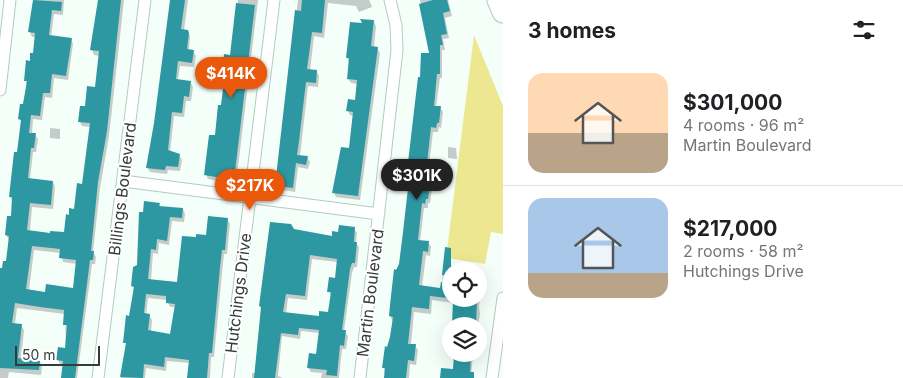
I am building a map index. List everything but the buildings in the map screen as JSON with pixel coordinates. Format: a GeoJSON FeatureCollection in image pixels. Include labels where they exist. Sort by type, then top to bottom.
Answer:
{"type":"FeatureCollection","features":[{"type":"Feature","properties":{"kind":"highway"},"geometry":{"type":"LineString","coordinates":[[498,0],[503,12]]}},
{"type":"Feature","properties":{"kind":"street"},"geometry":{"type":"LineString","coordinates":[[0,90],[10,0]]}},
{"type":"Feature","properties":{"kind":"street","name":"Billings Boulevard"},"geometry":{"type":"LineString","coordinates":[[98,378],[145,0]]}},
{"type":"Feature","properties":{"kind":"street","name":"Hutchings Drive"},"geometry":{"type":"LineString","coordinates":[[228,378],[274,0]]}},
{"type":"Feature","properties":{"kind":"street","name":"Martin Boulevard"},"geometry":{"type":"LineString","coordinates":[[360,378],[397,50],[396,26],[390,0]]}},
{"type":"Feature","properties":{"kind":"street"},"geometry":{"type":"LineString","coordinates":[[123,181],[379,214]]}},
{"type":"Feature","properties":{"kind":"street"},"geometry":{"type":"LineString","coordinates":[[492,378],[503,298]]}},
{"type":"Feature","properties":{"kind":"shaded area"},"geometry":{"type":"Polygon","coordinates":[[[474,35],[503,106],[503,234],[491,232],[485,262],[446,258],[474,35]]]}}]}
